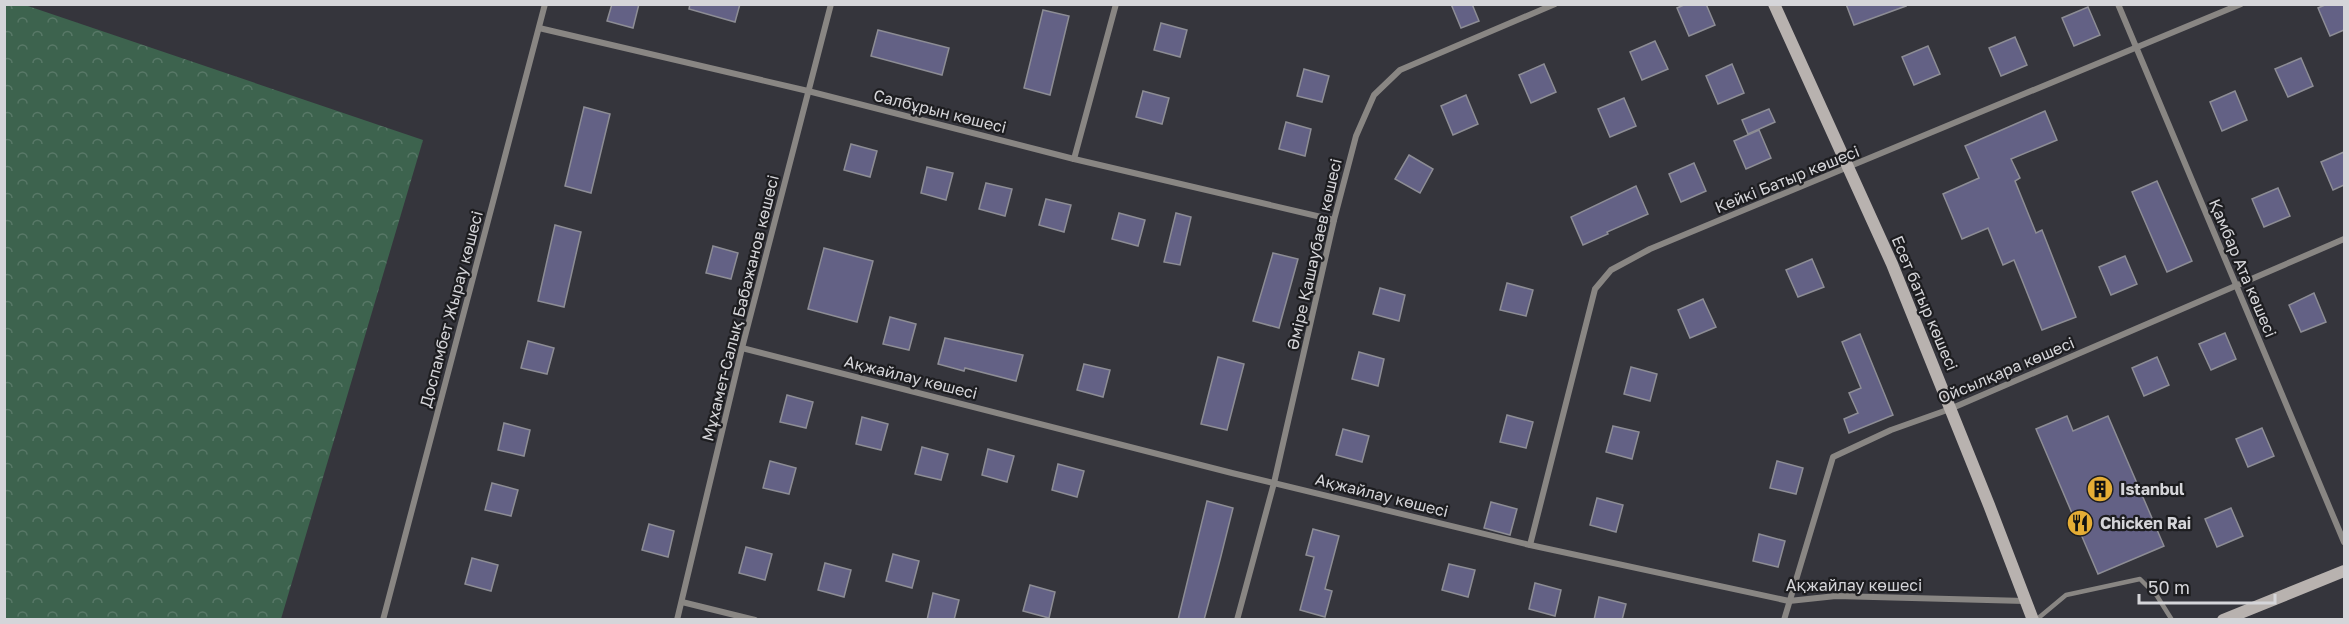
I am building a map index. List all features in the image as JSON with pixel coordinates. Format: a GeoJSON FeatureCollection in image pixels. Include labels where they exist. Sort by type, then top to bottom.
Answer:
{"type":"FeatureCollection","features":[{"type":"Feature","properties":{"kind":"street","name":"Доспамбет Жырау көшесі"},"geometry":{"type":"LineString","coordinates":[[383,620],[545,4]]}},
{"type":"Feature","properties":{"kind":"street","name":"Мұхамет-Салық Бабажанов көшесі"},"geometry":{"type":"LineString","coordinates":[[677,620],[742,348],[831,4]]}},
{"type":"Feature","properties":{"kind":"street"},"geometry":{"type":"LineString","coordinates":[[1074,159],[1116,4]]}},
{"type":"Feature","properties":{"kind":"street","name":"Әміре Қашаубаев көшесі"},"geometry":{"type":"LineString","coordinates":[[1238,620],[1274,483],[1334,220],[1356,136],[1374,95],[1400,70],[1556,4]]}},
{"type":"Feature","properties":{"kind":"street","name":"Есет батыр көшесі"},"geometry":{"type":"LineString","coordinates":[[1774,4],[1892,264],[2025,601],[2035,620]]}},
{"type":"Feature","properties":{"kind":"street","name":"Қамбар Ата көшесі"},"geometry":{"type":"LineString","coordinates":[[2118,4],[2344,542]]}},
{"type":"Feature","properties":{"kind":"street","name":"Кейкі Батыр көшесі"},"geometry":{"type":"LineString","coordinates":[[1530,545],[1595,289],[1611,270],[1650,249],[2241,4]]}},
{"type":"Feature","properties":{"kind":"street","name":"Салбұрын көшесі"},"geometry":{"type":"LineString","coordinates":[[539,28],[808,91],[1074,159],[1334,220]]}},
{"type":"Feature","properties":{"kind":"street","name":"Ойсылқара көшесі"},"geometry":{"type":"LineString","coordinates":[[1784,620],[1833,458],[1891,430],[1950,409],[2344,238]]}},
{"type":"Feature","properties":{"kind":"street","name":"Ақжайлау көшесі"},"geometry":{"type":"LineString","coordinates":[[742,348],[1274,483],[1530,545],[1789,601],[1836,596],[2025,601]]}},
{"type":"Feature","properties":{"kind":"street"},"geometry":{"type":"LineString","coordinates":[[2223,620],[2344,572]]}},
{"type":"Feature","properties":{"kind":"street"},"geometry":{"type":"LineString","coordinates":[[682,602],[755,620]]}},
{"type":"Feature","properties":{"kind":"lane"},"geometry":{"type":"LineString","coordinates":[[2035,620],[2066,595],[2140,579],[2157,596],[2172,620]]}},
{"type":"Feature","properties":{"kind":"green space"},"geometry":{"type":"Polygon","coordinates":[[[4,5],[25,5],[423,140],[281,619],[5,619],[4,5]]]}},
{"type":"Feature","properties":{"kind":"building"},"geometry":{"type":"Polygon","coordinates":[[[612,4],[639,4],[633,28],[607,21],[612,4]]]}},
{"type":"Feature","properties":{"kind":"building"},"geometry":{"type":"Polygon","coordinates":[[[690,4],[740,4],[735,22],[689,9],[690,4]]]}},
{"type":"Feature","properties":{"kind":"building"},"geometry":{"type":"Polygon","coordinates":[[[1451,4],[1472,4],[1479,21],[1461,28],[1451,4]]]}},
{"type":"Feature","properties":{"kind":"building"},"geometry":{"type":"Polygon","coordinates":[[[1686,4],[1706,4],[1715,25],[1689,36],[1677,8],[1686,4]]]}},
{"type":"Feature","properties":{"kind":"building"},"geometry":{"type":"Polygon","coordinates":[[[1846,4],[1905,4],[1906,6],[1854,25],[1846,4]]]}},
{"type":"Feature","properties":{"kind":"building"},"geometry":{"type":"Polygon","coordinates":[[[2327,4],[2344,4],[2344,30],[2330,36],[2318,8],[2327,4]]]}},
{"type":"Feature","properties":{"kind":"building"},"geometry":{"type":"Polygon","coordinates":[[[2088,7],[2100,35],[2074,46],[2062,18],[2088,7]]]}},
{"type":"Feature","properties":{"kind":"building"},"geometry":{"type":"Polygon","coordinates":[[[1043,10],[1069,16],[1050,95],[1024,88],[1043,10]]]}},
{"type":"Feature","properties":{"kind":"building"},"geometry":{"type":"Polygon","coordinates":[[[1161,23],[1187,30],[1180,57],[1154,50],[1161,23]]]}},
{"type":"Feature","properties":{"kind":"building"},"geometry":{"type":"Polygon","coordinates":[[[878,30],[949,48],[942,75],[871,56],[878,30]]]}},
{"type":"Feature","properties":{"kind":"building"},"geometry":{"type":"Polygon","coordinates":[[[2015,37],[2027,65],[2001,76],[1989,48],[2015,37]]]}},
{"type":"Feature","properties":{"kind":"building"},"geometry":{"type":"Polygon","coordinates":[[[1655,41],[1668,69],[1642,80],[1630,52],[1655,41]]]}},
{"type":"Feature","properties":{"kind":"building"},"geometry":{"type":"Polygon","coordinates":[[[1928,46],[1940,74],[1914,85],[1902,57],[1928,46]]]}},
{"type":"Feature","properties":{"kind":"building"},"geometry":{"type":"Polygon","coordinates":[[[2301,58],[2313,86],[2288,97],[2275,69],[2301,58]]]}},
{"type":"Feature","properties":{"kind":"building"},"geometry":{"type":"Polygon","coordinates":[[[1544,64],[1556,92],[1531,103],[1519,75],[1544,64]]]}},
{"type":"Feature","properties":{"kind":"building"},"geometry":{"type":"Polygon","coordinates":[[[1732,64],[1744,93],[1718,104],[1706,76],[1732,64]]]}},
{"type":"Feature","properties":{"kind":"building"},"geometry":{"type":"Polygon","coordinates":[[[1304,69],[1329,76],[1322,102],[1297,96],[1304,69]]]}},
{"type":"Feature","properties":{"kind":"building"},"geometry":{"type":"Polygon","coordinates":[[[1143,91],[1169,98],[1162,124],[1136,117],[1143,91]]]}},
{"type":"Feature","properties":{"kind":"building"},"geometry":{"type":"Polygon","coordinates":[[[2235,91],[2247,120],[2222,131],[2210,102],[2235,91]]]}},
{"type":"Feature","properties":{"kind":"building"},"geometry":{"type":"Polygon","coordinates":[[[1466,95],[1478,124],[1453,135],[1441,106],[1466,95]]]}},
{"type":"Feature","properties":{"kind":"building"},"geometry":{"type":"Polygon","coordinates":[[[1624,98],[1636,126],[1610,137],[1598,109],[1624,98]]]}},
{"type":"Feature","properties":{"kind":"building"},"geometry":{"type":"Polygon","coordinates":[[[584,107],[610,114],[591,193],[565,186],[584,107]]]}},
{"type":"Feature","properties":{"kind":"building"},"geometry":{"type":"Polygon","coordinates":[[[1769,109],[1775,122],[1748,134],[1742,120],[1769,109]]]}},
{"type":"Feature","properties":{"kind":"building"},"geometry":{"type":"Polygon","coordinates":[[[2045,111],[2057,140],[2011,159],[2020,178],[2015,181],[2036,233],[2042,230],[2076,317],[2042,330],[2014,260],[2003,265],[1988,228],[1962,239],[1943,194],[1979,178],[1965,146],[2045,111]]]}},
{"type":"Feature","properties":{"kind":"building"},"geometry":{"type":"Polygon","coordinates":[[[1286,122],[1311,129],[1305,156],[1279,149],[1286,122]]]}},
{"type":"Feature","properties":{"kind":"building"},"geometry":{"type":"Polygon","coordinates":[[[1759,130],[1771,158],[1746,169],[1734,141],[1759,130]]]}},
{"type":"Feature","properties":{"kind":"building"},"geometry":{"type":"Polygon","coordinates":[[[851,144],[877,151],[870,177],[844,170],[851,144]]]}},
{"type":"Feature","properties":{"kind":"building"},"geometry":{"type":"Polygon","coordinates":[[[2344,152],[2344,185],[2333,190],[2321,162],[2344,152]]]}},
{"type":"Feature","properties":{"kind":"building"},"geometry":{"type":"Polygon","coordinates":[[[1409,155],[1433,169],[1420,193],[1395,179],[1409,155]]]}},
{"type":"Feature","properties":{"kind":"building"},"geometry":{"type":"Polygon","coordinates":[[[1694,163],[1706,191],[1681,202],[1669,174],[1694,163]]]}},
{"type":"Feature","properties":{"kind":"building"},"geometry":{"type":"Polygon","coordinates":[[[927,167],[953,173],[946,200],[921,193],[927,167]]]}},
{"type":"Feature","properties":{"kind":"building"},"geometry":{"type":"Polygon","coordinates":[[[2157,181],[2192,261],[2167,272],[2132,192],[2157,181]]]}},
{"type":"Feature","properties":{"kind":"building"},"geometry":{"type":"Polygon","coordinates":[[[986,183],[1012,189],[1005,216],[979,209],[986,183]]]}},
{"type":"Feature","properties":{"kind":"building"},"geometry":{"type":"Polygon","coordinates":[[[1636,186],[1648,214],[1583,245],[1571,217],[1636,186]]]}},
{"type":"Feature","properties":{"kind":"building"},"geometry":{"type":"Polygon","coordinates":[[[2278,188],[2290,216],[2264,227],[2252,199],[2278,188]]]}},
{"type":"Feature","properties":{"kind":"building"},"geometry":{"type":"Polygon","coordinates":[[[1046,199],[1071,205],[1064,232],[1039,225],[1046,199]]]}},
{"type":"Feature","properties":{"kind":"building"},"geometry":{"type":"Polygon","coordinates":[[[1119,213],[1145,220],[1138,246],[1112,239],[1119,213]]]}},
{"type":"Feature","properties":{"kind":"building"},"geometry":{"type":"Polygon","coordinates":[[[1176,213],[1191,217],[1180,265],[1164,262],[1176,213]]]}},
{"type":"Feature","properties":{"kind":"building"},"geometry":{"type":"Polygon","coordinates":[[[555,225],[581,232],[564,307],[538,301],[555,225]]]}},
{"type":"Feature","properties":{"kind":"building"},"geometry":{"type":"Polygon","coordinates":[[[713,246],[738,253],[731,279],[706,273],[713,246]]]}},
{"type":"Feature","properties":{"kind":"building"},"geometry":{"type":"Polygon","coordinates":[[[824,248],[873,261],[857,322],[808,309],[824,248]]]}},
{"type":"Feature","properties":{"kind":"building"},"geometry":{"type":"Polygon","coordinates":[[[1273,253],[1298,259],[1279,328],[1253,321],[1273,253]]]}},
{"type":"Feature","properties":{"kind":"building"},"geometry":{"type":"Polygon","coordinates":[[[2125,256],[2137,284],[2111,295],[2099,267],[2125,256]]]}},
{"type":"Feature","properties":{"kind":"building"},"geometry":{"type":"Polygon","coordinates":[[[1812,259],[1824,287],[1798,297],[1786,270],[1812,259]]]}},
{"type":"Feature","properties":{"kind":"building"},"geometry":{"type":"Polygon","coordinates":[[[1507,283],[1533,290],[1526,316],[1500,310],[1507,283]]]}},
{"type":"Feature","properties":{"kind":"building"},"geometry":{"type":"Polygon","coordinates":[[[1380,288],[1405,295],[1399,321],[1373,314],[1380,288]]]}},
{"type":"Feature","properties":{"kind":"building"},"geometry":{"type":"Polygon","coordinates":[[[2314,293],[2326,322],[2301,332],[2289,305],[2314,293]]]}},
{"type":"Feature","properties":{"kind":"building"},"geometry":{"type":"Polygon","coordinates":[[[1703,299],[1716,327],[1690,338],[1678,310],[1703,299]]]}},
{"type":"Feature","properties":{"kind":"building"},"geometry":{"type":"Polygon","coordinates":[[[890,317],[916,324],[909,350],[883,344],[890,317]]]}},
{"type":"Feature","properties":{"kind":"building"},"geometry":{"type":"Polygon","coordinates":[[[2225,333],[2236,359],[2211,370],[2199,344],[2225,333]]]}},
{"type":"Feature","properties":{"kind":"building"},"geometry":{"type":"Polygon","coordinates":[[[1860,334],[1893,415],[1849,433],[1844,419],[1858,413],[1849,393],[1861,388],[1842,342],[1860,334]]]}},
{"type":"Feature","properties":{"kind":"building"},"geometry":{"type":"Polygon","coordinates":[[[945,338],[1023,355],[1016,381],[965,368],[964,371],[938,364],[945,338]]]}},
{"type":"Feature","properties":{"kind":"building"},"geometry":{"type":"Polygon","coordinates":[[[528,341],[554,348],[547,374],[521,368],[528,341]]]}},
{"type":"Feature","properties":{"kind":"building"},"geometry":{"type":"Polygon","coordinates":[[[1359,352],[1384,359],[1378,386],[1352,379],[1359,352]]]}},
{"type":"Feature","properties":{"kind":"building"},"geometry":{"type":"Polygon","coordinates":[[[1218,357],[1244,364],[1227,430],[1201,424],[1218,357]]]}},
{"type":"Feature","properties":{"kind":"building"},"geometry":{"type":"Polygon","coordinates":[[[2157,357],[2169,385],[2144,396],[2132,368],[2157,357]]]}},
{"type":"Feature","properties":{"kind":"building"},"geometry":{"type":"Polygon","coordinates":[[[1084,364],[1110,370],[1103,397],[1077,390],[1084,364]]]}},
{"type":"Feature","properties":{"kind":"building"},"geometry":{"type":"Polygon","coordinates":[[[1631,367],[1657,374],[1650,401],[1624,394],[1631,367]]]}},
{"type":"Feature","properties":{"kind":"building"},"geometry":{"type":"Polygon","coordinates":[[[787,395],[813,402],[806,428],[780,422],[787,395]]]}},
{"type":"Feature","properties":{"kind":"building"},"geometry":{"type":"Polygon","coordinates":[[[1507,415],[1533,422],[1526,448],[1500,442],[1507,415]]]}},
{"type":"Feature","properties":{"kind":"building","name":"Istanbul"},"geometry":{"type":"Polygon","coordinates":[[[2067,416],[2073,431],[2108,416],[2164,546],[2098,574],[2036,429],[2067,416]]]}},
{"type":"Feature","properties":{"kind":"building"},"geometry":{"type":"Polygon","coordinates":[[[862,417],[888,424],[881,450],[856,444],[862,417]]]}},
{"type":"Feature","properties":{"kind":"building"},"geometry":{"type":"Polygon","coordinates":[[[504,423],[530,430],[524,456],[498,450],[504,423]]]}},
{"type":"Feature","properties":{"kind":"building"},"geometry":{"type":"Polygon","coordinates":[[[1613,426],[1639,432],[1632,459],[1606,452],[1613,426]]]}},
{"type":"Feature","properties":{"kind":"building"},"geometry":{"type":"Polygon","coordinates":[[[2262,428],[2274,456],[2248,467],[2236,439],[2262,428]]]}},
{"type":"Feature","properties":{"kind":"building"},"geometry":{"type":"Polygon","coordinates":[[[1343,429],[1369,436],[1362,462],[1336,455],[1343,429]]]}},
{"type":"Feature","properties":{"kind":"building"},"geometry":{"type":"Polygon","coordinates":[[[922,447],[948,454],[941,480],[915,474],[922,447]]]}},
{"type":"Feature","properties":{"kind":"building"},"geometry":{"type":"Polygon","coordinates":[[[988,449],[1014,456],[1007,482],[982,475],[988,449]]]}},
{"type":"Feature","properties":{"kind":"building"},"geometry":{"type":"Polygon","coordinates":[[[770,461],[796,468],[789,494],[763,488],[770,461]]]}},
{"type":"Feature","properties":{"kind":"building"},"geometry":{"type":"Polygon","coordinates":[[[1777,461],[1803,468],[1796,494],[1770,488],[1777,461]]]}},
{"type":"Feature","properties":{"kind":"building"},"geometry":{"type":"Polygon","coordinates":[[[1058,464],[1084,471],[1077,497],[1052,490],[1058,464]]]}},
{"type":"Feature","properties":{"kind":"building"},"geometry":{"type":"Polygon","coordinates":[[[492,483],[518,490],[511,516],[485,510],[492,483]]]}},
{"type":"Feature","properties":{"kind":"building"},"geometry":{"type":"Polygon","coordinates":[[[1597,498],[1623,505],[1616,532],[1590,525],[1597,498]]]}},
{"type":"Feature","properties":{"kind":"building"},"geometry":{"type":"Polygon","coordinates":[[[1207,501],[1233,508],[1204,620],[1178,620],[1207,501]]]}},
{"type":"Feature","properties":{"kind":"building"},"geometry":{"type":"Polygon","coordinates":[[[1491,502],[1517,509],[1510,535],[1484,528],[1491,502]]]}},
{"type":"Feature","properties":{"kind":"building"},"geometry":{"type":"Polygon","coordinates":[[[2231,508],[2243,536],[2217,547],[2205,519],[2231,508]]]}},
{"type":"Feature","properties":{"kind":"building"},"geometry":{"type":"Polygon","coordinates":[[[649,524],[674,531],[668,557],[642,550],[649,524]]]}},
{"type":"Feature","properties":{"kind":"building"},"geometry":{"type":"Polygon","coordinates":[[[1313,529],[1339,536],[1325,589],[1332,591],[1325,617],[1300,610],[1314,557],[1306,555],[1313,529]]]}},
{"type":"Feature","properties":{"kind":"building"},"geometry":{"type":"Polygon","coordinates":[[[1759,534],[1785,541],[1778,567],[1753,561],[1759,534]]]}},
{"type":"Feature","properties":{"kind":"building"},"geometry":{"type":"Polygon","coordinates":[[[746,547],[772,554],[765,580],[739,573],[746,547]]]}},
{"type":"Feature","properties":{"kind":"building"},"geometry":{"type":"Polygon","coordinates":[[[893,554],[919,561],[912,588],[886,581],[893,554]]]}},
{"type":"Feature","properties":{"kind":"building"},"geometry":{"type":"Polygon","coordinates":[[[472,558],[498,565],[491,591],[465,584],[472,558]]]}},
{"type":"Feature","properties":{"kind":"building"},"geometry":{"type":"Polygon","coordinates":[[[825,563],[851,570],[844,597],[818,590],[825,563]]]}},
{"type":"Feature","properties":{"kind":"building"},"geometry":{"type":"Polygon","coordinates":[[[1449,564],[1475,570],[1468,597],[1442,590],[1449,564]]]}},
{"type":"Feature","properties":{"kind":"building"},"geometry":{"type":"Polygon","coordinates":[[[1535,583],[1561,590],[1555,616],[1529,609],[1535,583]]]}},
{"type":"Feature","properties":{"kind":"building"},"geometry":{"type":"Polygon","coordinates":[[[1030,585],[1055,592],[1049,618],[1023,611],[1030,585]]]}},
{"type":"Feature","properties":{"kind":"building"},"geometry":{"type":"Polygon","coordinates":[[[933,593],[959,600],[954,620],[927,620],[933,593]]]}},
{"type":"Feature","properties":{"kind":"building"},"geometry":{"type":"Polygon","coordinates":[[[1599,597],[1626,604],[1622,620],[1594,620],[1599,597]]]}},
{"type":"Feature","properties":{"kind":"place","name":"Istanbul"},"geometry":{"type":"Point","coordinates":[2100,489]}},
{"type":"Feature","properties":{"kind":"place","name":"Chicken Rai"},"geometry":{"type":"Point","coordinates":[2080,523]}}]}
